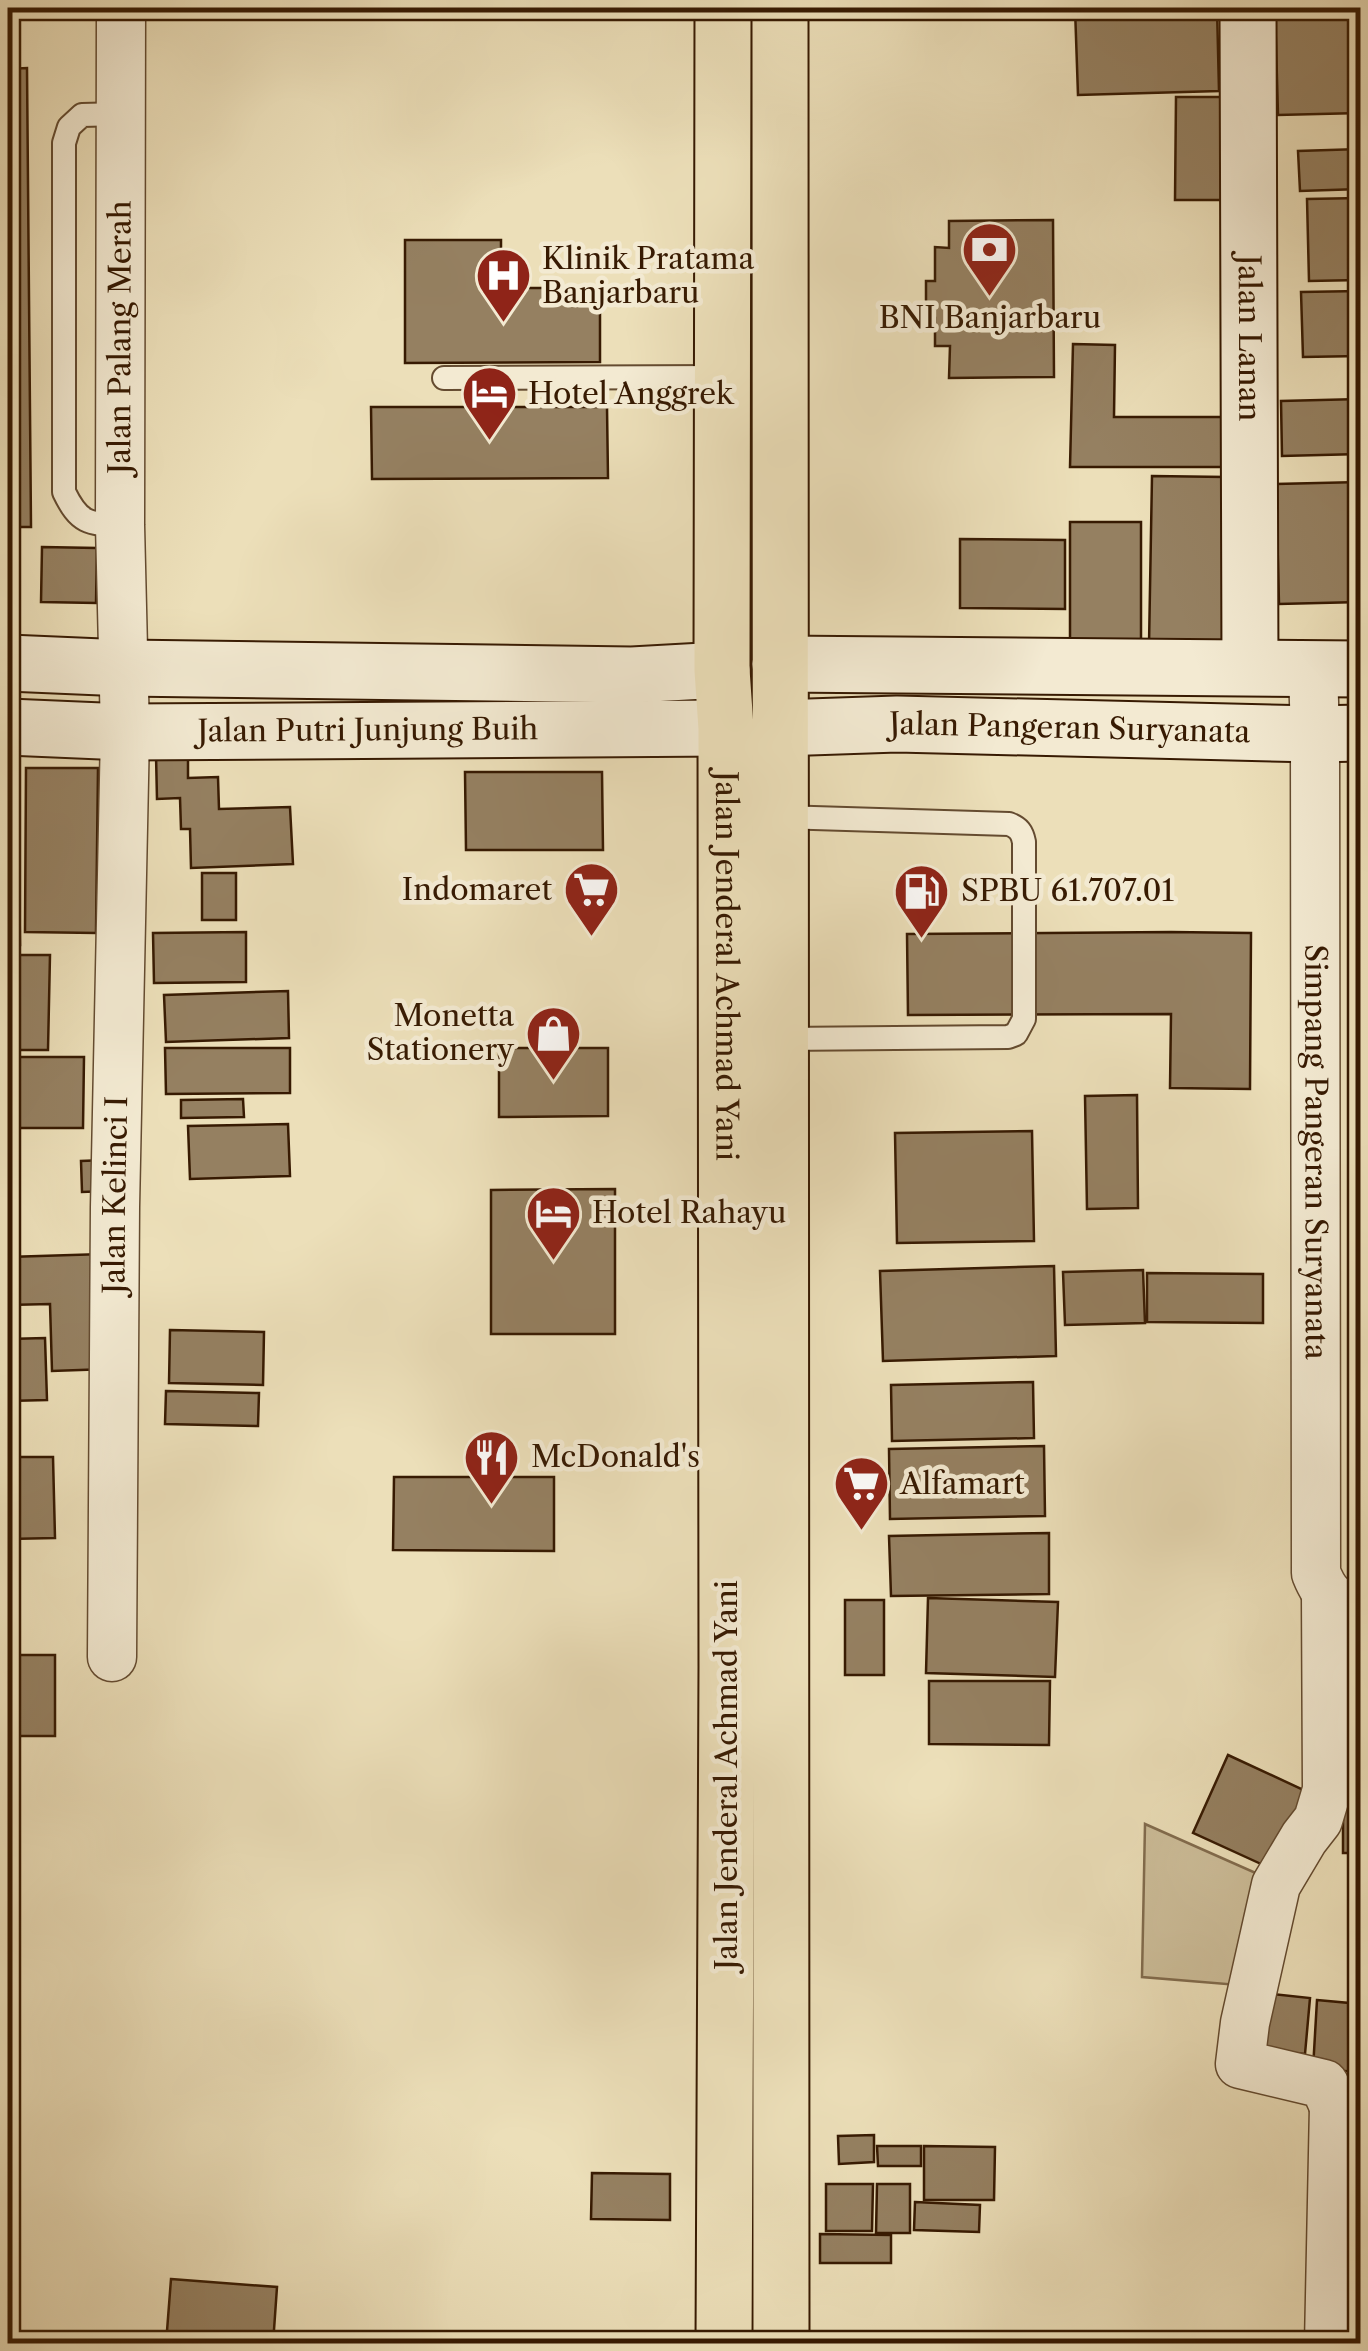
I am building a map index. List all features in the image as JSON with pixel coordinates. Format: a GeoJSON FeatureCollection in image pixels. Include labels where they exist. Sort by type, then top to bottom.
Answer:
{"type":"FeatureCollection","features":[{"type":"Feature","properties":{"kind":"highway","name":"Jalan Jenderal Achmad Yani"},"geometry":{"type":"LineString","coordinates":[[723,8],[727,1666],[724,2344]]}},
{"type":"Feature","properties":{"kind":"highway","name":"Jalan Jenderal Achmad Yani"},"geometry":{"type":"LineString","coordinates":[[780,8],[782,2344]]}},
{"type":"Feature","properties":{"kind":"highway"},"geometry":{"type":"LineString","coordinates":[[727,1666],[782,1666]]}},
{"type":"Feature","properties":{"kind":"highway"},"geometry":{"type":"LineString","coordinates":[[726,2088],[782,2087]]}},
{"type":"Feature","properties":{"kind":"street","name":"Jalan Palang Merah"},"geometry":{"type":"LineString","coordinates":[[121,8],[120,524],[125,668]]}},
{"type":"Feature","properties":{"kind":"street","name":"Jalan Lanan"},"geometry":{"type":"LineString","coordinates":[[1248,8],[1250,667]]}},
{"type":"Feature","properties":{"kind":"street","name":"Jalan Putri Junjung Buih"},"geometry":{"type":"LineString","coordinates":[[8,663],[632,675],[722,670]]}},
{"type":"Feature","properties":{"kind":"street","name":"Jalan Pangeran Suryanata"},"geometry":{"type":"LineString","coordinates":[[780,664],[1337,670]]}},
{"type":"Feature","properties":{"kind":"street","name":"Jalan Kelinci I"},"geometry":{"type":"LineString","coordinates":[[112,1657],[125,668]]}},
{"type":"Feature","properties":{"kind":"street","name":"Simpang Pangeran Suryanata"},"geometry":{"type":"LineString","coordinates":[[1337,670],[1316,1573],[1343,1601],[1327,1790],[1318,1820],[1276,1886],[1245,2023],[1240,2064],[1324,2084],[1347,2108]]}},
{"type":"Feature","properties":{"kind":"street","name":"Jalan Pangeran Suryanata"},"geometry":{"type":"LineString","coordinates":[[780,728],[897,724],[1338,734]]}},
{"type":"Feature","properties":{"kind":"street","name":"Jalan Putri Junjung Buih"},"geometry":{"type":"LineString","coordinates":[[8,728],[125,732],[726,728]]}},
{"type":"Feature","properties":{"kind":"street"},"geometry":{"type":"LineString","coordinates":[[1329,2344],[1347,2108]]}},
{"type":"Feature","properties":{"kind":"lane"},"geometry":{"type":"LineString","coordinates":[[444,378],[724,377]]}},
{"type":"Feature","properties":{"kind":"lane"},"geometry":{"type":"LineString","coordinates":[[781,817],[1009,824],[1018,827],[1024,842],[1024,1019],[1016,1034],[782,1039]]}},
{"type":"Feature","properties":{"kind":"shaded area"},"geometry":{"type":"Polygon","coordinates":[[[1145,1824],[1267,1878],[1238,1985],[1142,1977],[1145,1824]]]}},
{"type":"Feature","properties":{"kind":"building"},"geometry":{"type":"Polygon","coordinates":[[[1075,8],[1217,8],[1219,91],[1078,95],[1075,8]]]}},
{"type":"Feature","properties":{"kind":"building"},"geometry":{"type":"Polygon","coordinates":[[[1275,8],[1360,8],[1360,113],[1278,115],[1275,8]]]}},
{"type":"Feature","properties":{"kind":"building"},"geometry":{"type":"Polygon","coordinates":[[[27,68],[31,527],[8,527],[8,69],[27,68]]]}},
{"type":"Feature","properties":{"kind":"building"},"geometry":{"type":"Polygon","coordinates":[[[1176,97],[1223,97],[1222,200],[1175,200],[1176,97]]]}},
{"type":"Feature","properties":{"kind":"building"},"geometry":{"type":"Polygon","coordinates":[[[1360,149],[1360,189],[1300,191],[1298,151],[1360,149]]]}},
{"type":"Feature","properties":{"kind":"building"},"geometry":{"type":"Polygon","coordinates":[[[1360,198],[1360,280],[1309,281],[1307,199],[1360,198]]]}},
{"type":"Feature","properties":{"kind":"building","name":"BNI Banjarbaru"},"geometry":{"type":"Polygon","coordinates":[[[1053,220],[1054,377],[949,378],[950,346],[935,346],[935,318],[926,318],[926,281],[935,281],[935,247],[949,248],[949,221],[1053,220]]]}},
{"type":"Feature","properties":{"kind":"building","name":"Klinik Pratama Banjarbaru"},"geometry":{"type":"Polygon","coordinates":[[[405,240],[501,240],[501,288],[600,288],[600,362],[405,363],[405,240]]]}},
{"type":"Feature","properties":{"kind":"building"},"geometry":{"type":"Polygon","coordinates":[[[1360,291],[1360,356],[1303,357],[1301,292],[1360,291]]]}},
{"type":"Feature","properties":{"kind":"building"},"geometry":{"type":"Polygon","coordinates":[[[1073,344],[1115,345],[1114,417],[1223,417],[1224,467],[1070,467],[1073,344]]]}},
{"type":"Feature","properties":{"kind":"building"},"geometry":{"type":"Polygon","coordinates":[[[1360,399],[1360,454],[1282,456],[1281,401],[1360,399]]]}},
{"type":"Feature","properties":{"kind":"building","name":"Hotel Anggrek"},"geometry":{"type":"Polygon","coordinates":[[[371,407],[607,407],[608,478],[372,479],[371,407]]]}},
{"type":"Feature","properties":{"kind":"building"},"geometry":{"type":"Polygon","coordinates":[[[1152,476],[1226,477],[1223,646],[1149,645],[1152,476]]]}},
{"type":"Feature","properties":{"kind":"building"},"geometry":{"type":"Polygon","coordinates":[[[1360,482],[1360,602],[1279,604],[1276,484],[1360,482]]]}},
{"type":"Feature","properties":{"kind":"building"},"geometry":{"type":"Polygon","coordinates":[[[1070,522],[1141,522],[1141,642],[1070,642],[1070,522]]]}},
{"type":"Feature","properties":{"kind":"building"},"geometry":{"type":"Polygon","coordinates":[[[960,539],[1065,540],[1065,609],[960,608],[960,539]]]}},
{"type":"Feature","properties":{"kind":"building"},"geometry":{"type":"Polygon","coordinates":[[[42,547],[97,548],[96,603],[41,602],[42,547]]]}},
{"type":"Feature","properties":{"kind":"building"},"geometry":{"type":"Polygon","coordinates":[[[188,753],[188,778],[218,777],[219,809],[290,807],[293,864],[191,868],[190,829],[181,829],[180,798],[157,799],[156,755],[188,753]]]}},
{"type":"Feature","properties":{"kind":"building"},"geometry":{"type":"Polygon","coordinates":[[[26,768],[98,768],[96,933],[25,932],[26,768]]]}},
{"type":"Feature","properties":{"kind":"building"},"geometry":{"type":"Polygon","coordinates":[[[465,772],[602,772],[603,850],[466,850],[465,772]]]}},
{"type":"Feature","properties":{"kind":"building"},"geometry":{"type":"Polygon","coordinates":[[[1352,780],[1360,780],[1360,905],[1353,905],[1352,780]]]}},
{"type":"Feature","properties":{"kind":"building"},"geometry":{"type":"Polygon","coordinates":[[[8,785],[18,785],[20,945],[8,945],[8,785]]]}},
{"type":"Feature","properties":{"kind":"building"},"geometry":{"type":"Polygon","coordinates":[[[202,873],[236,873],[236,920],[202,920],[202,873]]]}},
{"type":"Feature","properties":{"kind":"building"},"geometry":{"type":"Polygon","coordinates":[[[1349,920],[1360,920],[1360,1252],[1350,1251],[1349,920]]]}},
{"type":"Feature","properties":{"kind":"building"},"geometry":{"type":"Polygon","coordinates":[[[246,932],[246,982],[154,983],[153,933],[246,932]]]}},
{"type":"Feature","properties":{"kind":"building"},"geometry":{"type":"Polygon","coordinates":[[[1251,933],[1250,1089],[1170,1088],[1171,1014],[908,1015],[907,934],[1251,933]]]}},
{"type":"Feature","properties":{"kind":"building"},"geometry":{"type":"Polygon","coordinates":[[[8,955],[50,955],[48,1050],[8,1050],[8,955]]]}},
{"type":"Feature","properties":{"kind":"building"},"geometry":{"type":"Polygon","coordinates":[[[288,991],[289,1038],[166,1042],[164,995],[288,991]]]}},
{"type":"Feature","properties":{"kind":"building"},"geometry":{"type":"Polygon","coordinates":[[[165,1048],[290,1048],[290,1093],[166,1094],[165,1048]]]}},
{"type":"Feature","properties":{"kind":"building","name":"Monetta Stationery"},"geometry":{"type":"Polygon","coordinates":[[[499,1048],[608,1048],[608,1116],[499,1117],[499,1048]]]}},
{"type":"Feature","properties":{"kind":"building"},"geometry":{"type":"Polygon","coordinates":[[[8,1057],[84,1057],[83,1128],[8,1128],[8,1057]]]}},
{"type":"Feature","properties":{"kind":"building"},"geometry":{"type":"Polygon","coordinates":[[[1137,1095],[1138,1208],[1087,1209],[1085,1096],[1137,1095]]]}},
{"type":"Feature","properties":{"kind":"building"},"geometry":{"type":"Polygon","coordinates":[[[243,1099],[244,1117],[181,1118],[181,1100],[243,1099]]]}},
{"type":"Feature","properties":{"kind":"building"},"geometry":{"type":"Polygon","coordinates":[[[288,1124],[290,1176],[190,1179],[188,1126],[288,1124]]]}},
{"type":"Feature","properties":{"kind":"building"},"geometry":{"type":"Polygon","coordinates":[[[1032,1131],[1034,1241],[897,1243],[895,1133],[1032,1131]]]}},
{"type":"Feature","properties":{"kind":"building"},"geometry":{"type":"Polygon","coordinates":[[[106,1160],[108,1191],[82,1192],[81,1161],[106,1160]]]}},
{"type":"Feature","properties":{"kind":"building","name":"Hotel Rahayu"},"geometry":{"type":"Polygon","coordinates":[[[615,1189],[615,1334],[491,1334],[491,1190],[615,1189]]]}},
{"type":"Feature","properties":{"kind":"building"},"geometry":{"type":"Polygon","coordinates":[[[103,1254],[108,1369],[52,1371],[50,1304],[8,1305],[8,1257],[103,1254]]]}},
{"type":"Feature","properties":{"kind":"building"},"geometry":{"type":"Polygon","coordinates":[[[1054,1266],[1056,1356],[883,1361],[880,1271],[1054,1266]]]}},
{"type":"Feature","properties":{"kind":"building"},"geometry":{"type":"Polygon","coordinates":[[[1143,1270],[1145,1323],[1065,1325],[1063,1272],[1143,1270]]]}},
{"type":"Feature","properties":{"kind":"building"},"geometry":{"type":"Polygon","coordinates":[[[1147,1273],[1263,1274],[1263,1323],[1147,1322],[1147,1273]]]}},
{"type":"Feature","properties":{"kind":"building"},"geometry":{"type":"Polygon","coordinates":[[[170,1330],[264,1332],[263,1385],[169,1383],[170,1330]]]}},
{"type":"Feature","properties":{"kind":"building"},"geometry":{"type":"Polygon","coordinates":[[[45,1338],[47,1400],[8,1401],[8,1339],[45,1338]]]}},
{"type":"Feature","properties":{"kind":"building"},"geometry":{"type":"Polygon","coordinates":[[[1033,1382],[1034,1438],[892,1441],[891,1385],[1033,1382]]]}},
{"type":"Feature","properties":{"kind":"building"},"geometry":{"type":"Polygon","coordinates":[[[166,1391],[259,1393],[258,1426],[165,1424],[166,1391]]]}},
{"type":"Feature","properties":{"kind":"building"},"geometry":{"type":"Polygon","coordinates":[[[1044,1446],[1045,1516],[890,1519],[889,1449],[1044,1446]]]}},
{"type":"Feature","properties":{"kind":"building"},"geometry":{"type":"Polygon","coordinates":[[[8,1457],[53,1457],[55,1538],[8,1539],[8,1457]]]}},
{"type":"Feature","properties":{"kind":"building"},"geometry":{"type":"Polygon","coordinates":[[[394,1477],[554,1477],[554,1551],[393,1550],[394,1477]]]}},
{"type":"Feature","properties":{"kind":"building"},"geometry":{"type":"Polygon","coordinates":[[[1049,1533],[1049,1594],[891,1596],[889,1536],[1049,1533]]]}},
{"type":"Feature","properties":{"kind":"building"},"geometry":{"type":"Polygon","coordinates":[[[928,1598],[1058,1602],[1055,1677],[926,1673],[928,1598]]]}},
{"type":"Feature","properties":{"kind":"building"},"geometry":{"type":"Polygon","coordinates":[[[845,1600],[884,1600],[884,1675],[845,1675],[845,1600]]]}},
{"type":"Feature","properties":{"kind":"building"},"geometry":{"type":"Polygon","coordinates":[[[1350,1640],[1360,1640],[1360,1693],[1351,1693],[1350,1640]]]}},
{"type":"Feature","properties":{"kind":"building"},"geometry":{"type":"Polygon","coordinates":[[[8,1655],[55,1655],[55,1736],[8,1736],[8,1655]]]}},
{"type":"Feature","properties":{"kind":"building"},"geometry":{"type":"Polygon","coordinates":[[[929,1681],[1050,1681],[1049,1745],[929,1744],[929,1681]]]}},
{"type":"Feature","properties":{"kind":"building"},"geometry":{"type":"Polygon","coordinates":[[[1228,1755],[1308,1792],[1272,1869],[1193,1833],[1228,1755]]]}},
{"type":"Feature","properties":{"kind":"building"},"geometry":{"type":"Polygon","coordinates":[[[1343,1793],[1360,1793],[1360,1853],[1343,1853],[1343,1793]]]}},
{"type":"Feature","properties":{"kind":"building"},"geometry":{"type":"Polygon","coordinates":[[[1262,1993],[1310,1998],[1305,2054],[1257,2050],[1262,1993]]]}},
{"type":"Feature","properties":{"kind":"building"},"geometry":{"type":"Polygon","coordinates":[[[1317,2000],[1360,2004],[1360,2072],[1313,2069],[1317,2000]]]}},
{"type":"Feature","properties":{"kind":"building"},"geometry":{"type":"Polygon","coordinates":[[[874,2135],[874,2162],[839,2164],[838,2136],[874,2135]]]}},
{"type":"Feature","properties":{"kind":"building"},"geometry":{"type":"Polygon","coordinates":[[[877,2146],[921,2146],[921,2166],[878,2166],[877,2146]]]}},
{"type":"Feature","properties":{"kind":"building"},"geometry":{"type":"Polygon","coordinates":[[[924,2146],[995,2147],[994,2200],[924,2200],[924,2146]]]}},
{"type":"Feature","properties":{"kind":"building"},"geometry":{"type":"Polygon","coordinates":[[[592,2173],[670,2174],[670,2220],[591,2219],[592,2173]]]}},
{"type":"Feature","properties":{"kind":"building"},"geometry":{"type":"Polygon","coordinates":[[[826,2184],[873,2184],[872,2231],[826,2231],[826,2184]]]}},
{"type":"Feature","properties":{"kind":"building"},"geometry":{"type":"Polygon","coordinates":[[[877,2184],[910,2184],[910,2233],[876,2233],[877,2184]]]}},
{"type":"Feature","properties":{"kind":"building"},"geometry":{"type":"Polygon","coordinates":[[[915,2202],[980,2205],[979,2232],[914,2230],[915,2202]]]}},
{"type":"Feature","properties":{"kind":"building"},"geometry":{"type":"Polygon","coordinates":[[[820,2234],[891,2235],[891,2263],[820,2263],[820,2234]]]}},
{"type":"Feature","properties":{"kind":"building"},"geometry":{"type":"Polygon","coordinates":[[[171,2279],[277,2287],[273,2344],[166,2344],[171,2279]]]}},
{"type":"Feature","properties":{"kind":"place","name":"BNI Banjarbaru"},"geometry":{"type":"Point","coordinates":[990,299]}},
{"type":"Feature","properties":{"kind":"place","name":"Klinik Pratama Banjarbaru"},"geometry":{"type":"Point","coordinates":[503,325]}},
{"type":"Feature","properties":{"kind":"place","name":"Hotel Anggrek"},"geometry":{"type":"Point","coordinates":[489,443]}},
{"type":"Feature","properties":{"kind":"place","name":"Indomaret"},"geometry":{"type":"Point","coordinates":[591,939]}},
{"type":"Feature","properties":{"kind":"place","name":"SPBU 61.707.01"},"geometry":{"type":"Point","coordinates":[922,940]}},
{"type":"Feature","properties":{"kind":"place","name":"Monetta Stationery"},"geometry":{"type":"Point","coordinates":[553,1082]}},
{"type":"Feature","properties":{"kind":"place","name":"Hotel Rahayu"},"geometry":{"type":"Point","coordinates":[553,1262]}},
{"type":"Feature","properties":{"kind":"place","name":"McDonald's"},"geometry":{"type":"Point","coordinates":[492,1506]}},
{"type":"Feature","properties":{"kind":"place","name":"Alfamart"},"geometry":{"type":"Point","coordinates":[861,1533]}}]}
